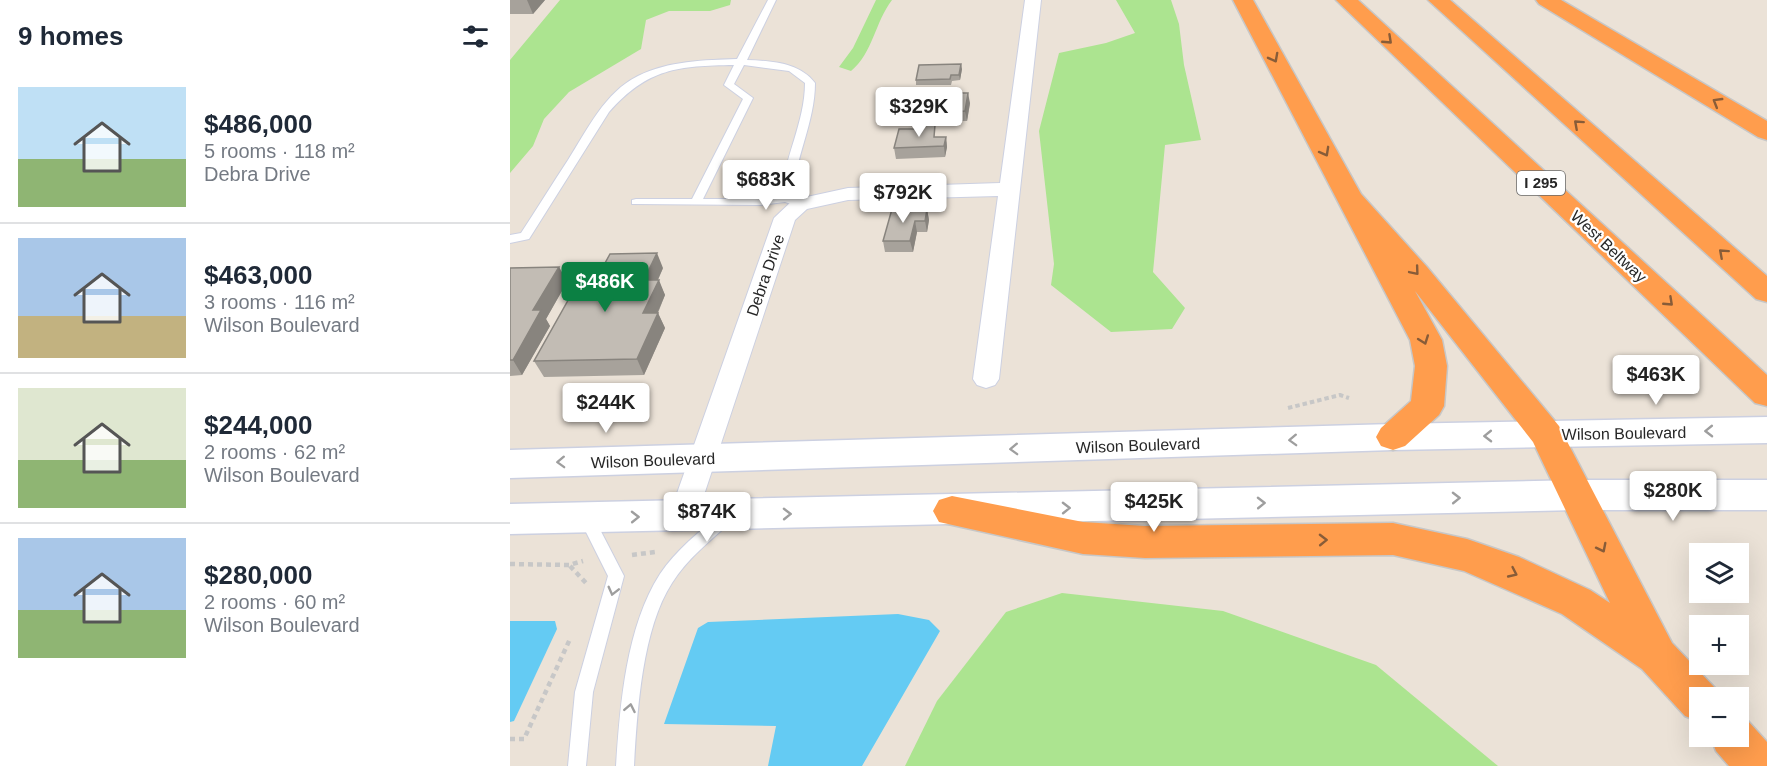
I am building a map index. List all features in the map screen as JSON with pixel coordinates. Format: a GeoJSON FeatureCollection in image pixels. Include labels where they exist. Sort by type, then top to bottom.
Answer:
{"type":"FeatureCollection","features":[{"type":"Feature","properties":{"kind":"highway"},"geometry":{"type":"LineString","coordinates":[[1243,0],[1426,340],[1431,366],[1426,406],[1393,437]]}},
{"type":"Feature","properties":{"kind":"highway","name":"West Beltway"},"geometry":{"type":"LineString","coordinates":[[1346,0],[1767,394]]}},
{"type":"Feature","properties":{"kind":"highway"},"geometry":{"type":"LineString","coordinates":[[1438,0],[1767,292]]}},
{"type":"Feature","properties":{"kind":"highway"},"geometry":{"type":"LineString","coordinates":[[1546,0],[1767,132]]}},
{"type":"Feature","properties":{"kind":"highway"},"geometry":{"type":"LineString","coordinates":[[1348,196],[1417,274],[1547,435],[1578,495],[1597,540],[1657,656]]}},
{"type":"Feature","properties":{"kind":"highway"},"geometry":{"type":"LineString","coordinates":[[952,511],[1083,538],[1144,542],[1393,539],[1467,555],[1505,569],[1576,603],[1657,656],[1689,690]]}},
{"type":"Feature","properties":{"kind":"highway"},"geometry":{"type":"LineString","coordinates":[[1742,747],[1759,766]]}},
{"type":"Feature","properties":{"kind":"main road","name":"Wilson Boulevard"},"geometry":{"type":"LineString","coordinates":[[510,464],[1393,437],[1767,430]]}},
{"type":"Feature","properties":{"kind":"main road"},"geometry":{"type":"LineString","coordinates":[[510,519],[952,511],[1578,495],[1767,495]]}},
{"type":"Feature","properties":{"kind":"street"},"geometry":{"type":"LineString","coordinates":[[986,379],[1033,0]]}},
{"type":"Feature","properties":{"kind":"street"},"geometry":{"type":"LineString","coordinates":[[793,201],[848,194],[1009,189]]}},
{"type":"Feature","properties":{"kind":"street","name":"Debra Drive"},"geometry":{"type":"LineString","coordinates":[[683,516],[785,218],[793,201]]}},
{"type":"Feature","properties":{"kind":"lane"},"geometry":{"type":"LineString","coordinates":[[696,201],[747,98],[729,85],[772,0]]}},
{"type":"Feature","properties":{"kind":"lane"},"geometry":{"type":"LineString","coordinates":[[510,239],[525,236],[605,110],[628,86],[642,77],[679,67],[739,63],[791,69],[802,74],[810,83],[810,100],[788,175],[793,201],[636,202]]}},
{"type":"Feature","properties":{"kind":"lane"},"geometry":{"type":"LineString","coordinates":[[625,766],[628,722],[642,642],[661,585],[696,544],[729,515]]}},
{"type":"Feature","properties":{"kind":"lane"},"geometry":{"type":"LineString","coordinates":[[577,766],[584,692],[616,576],[587,518]]}},
{"type":"Feature","properties":{"kind":"path"},"geometry":{"type":"LineString","coordinates":[[569,565],[579,573],[588,587]]}},
{"type":"Feature","properties":{"kind":"path"},"geometry":{"type":"LineString","coordinates":[[510,739],[524,739],[571,636]]}},
{"type":"Feature","properties":{"kind":"green space"},"geometry":{"type":"Polygon","coordinates":[[[560,0],[731,0],[730,5],[710,11],[669,11],[646,20],[641,49],[569,92],[544,119],[533,146],[510,173],[510,60],[560,0]]]}},
{"type":"Feature","properties":{"kind":"green space"},"geometry":{"type":"Polygon","coordinates":[[[876,0],[892,0],[869,46],[851,71],[839,67],[853,48],[876,0]]]}},
{"type":"Feature","properties":{"kind":"green space"},"geometry":{"type":"Polygon","coordinates":[[[1116,0],[1171,0],[1179,24],[1184,65],[1201,140],[1165,145],[1153,272],[1185,308],[1172,329],[1111,332],[1051,285],[1054,264],[1039,131],[1059,53],[1106,43],[1135,33],[1116,0]]]}},
{"type":"Feature","properties":{"kind":"green space"},"geometry":{"type":"Polygon","coordinates":[[[1062,593],[1223,611],[1376,665],[1498,766],[905,766],[937,701],[1006,612],[1062,593]]]}},
{"type":"Feature","properties":{"kind":"water"},"geometry":{"type":"Polygon","coordinates":[[[898,614],[929,620],[940,631],[862,766],[768,766],[776,726],[664,724],[698,628],[708,622],[898,614]]]}},
{"type":"Feature","properties":{"kind":"water"},"geometry":{"type":"Polygon","coordinates":[[[510,621],[555,621],[557,629],[514,721],[510,722],[510,621]]]}},
{"type":"Feature","properties":{"kind":"building"},"geometry":{"type":"Polygon","coordinates":[[[961,64],[959,75],[951,75],[950,79],[916,80],[919,65],[961,64]]]}},
{"type":"Feature","properties":{"kind":"building"},"geometry":{"type":"Polygon","coordinates":[[[908,93],[968,93],[965,111],[897,112],[900,101],[906,101],[908,93]]]}},
{"type":"Feature","properties":{"kind":"building"},"geometry":{"type":"Polygon","coordinates":[[[924,125],[935,125],[934,137],[946,137],[944,146],[894,148],[899,129],[923,129],[924,125]]]}},
{"type":"Feature","properties":{"kind":"building"},"geometry":{"type":"Polygon","coordinates":[[[892,209],[927,209],[925,221],[915,221],[910,241],[883,241],[892,209]]]}},
{"type":"Feature","properties":{"kind":"building"},"geometry":{"type":"Polygon","coordinates":[[[657,253],[644,280],[659,280],[643,313],[658,313],[637,359],[534,361],[589,263],[605,263],[610,254],[657,253]]]}},
{"type":"Feature","properties":{"kind":"building"},"geometry":{"type":"Polygon","coordinates":[[[559,267],[533,310],[541,310],[513,360],[510,360],[510,268],[559,267]]]}}]}
